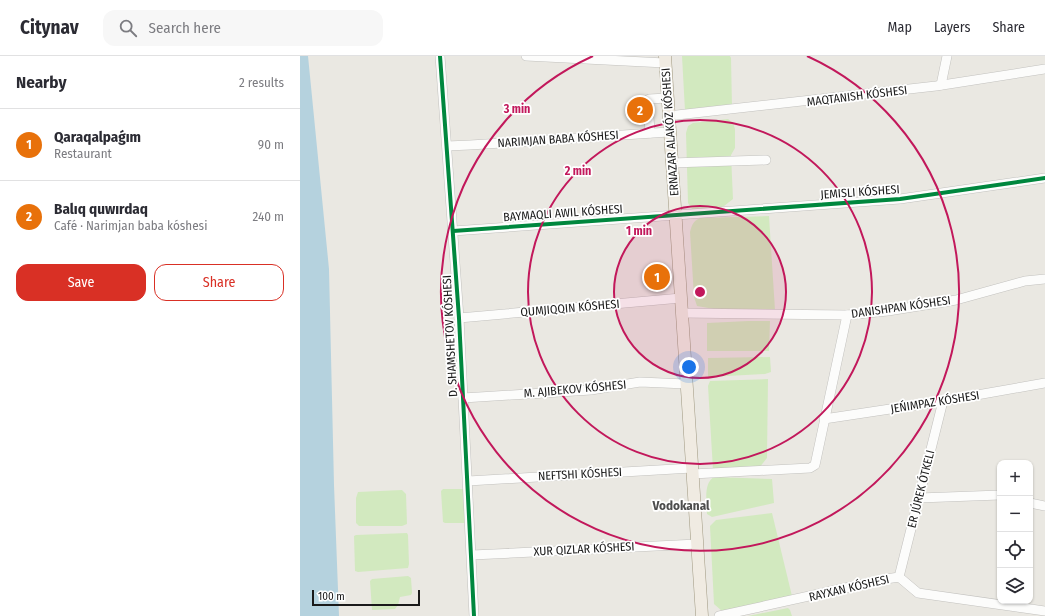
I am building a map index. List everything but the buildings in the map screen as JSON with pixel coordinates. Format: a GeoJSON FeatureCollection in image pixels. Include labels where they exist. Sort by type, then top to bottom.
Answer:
{"type":"FeatureCollection","features":[{"type":"Feature","properties":{"kind":"main road","name":"ERNAZAR ALAKÓZ KÓSHESI"},"geometry":{"type":"LineString","coordinates":[[665,60],[696,544],[702,616]]}},
{"type":"Feature","properties":{"kind":"street","name":"D. SHAMSHETOV KÓSHESI"},"geometry":{"type":"LineString","coordinates":[[440,56],[459,318],[474,616]]}},
{"type":"Feature","properties":{"kind":"street"},"geometry":{"type":"LineString","coordinates":[[526,56],[665,60]]}},
{"type":"Feature","properties":{"kind":"street"},"geometry":{"type":"LineString","coordinates":[[941,85],[947,56]]}},
{"type":"Feature","properties":{"kind":"street"},"geometry":{"type":"LineString","coordinates":[[668,116],[941,85],[1045,70]]}},
{"type":"Feature","properties":{"kind":"street"},"geometry":{"type":"LineString","coordinates":[[650,133],[648,100],[667,98]]}},
{"type":"Feature","properties":{"kind":"street","name":"NARIMJAN BABA KÓSHESI"},"geometry":{"type":"LineString","coordinates":[[447,146],[669,132]]}},
{"type":"Feature","properties":{"kind":"street"},"geometry":{"type":"LineString","coordinates":[[672,163],[766,160]]}},
{"type":"Feature","properties":{"kind":"street","name":"JEMISLI KÓSHESI"},"geometry":{"type":"LineString","coordinates":[[453,231],[900,199],[1045,178]]}},
{"type":"Feature","properties":{"kind":"street"},"geometry":{"type":"LineString","coordinates":[[682,313],[847,314],[888,311],[956,300],[1025,281],[1045,279]]}},
{"type":"Feature","properties":{"kind":"street"},"geometry":{"type":"LineString","coordinates":[[459,318],[681,298]]}},
{"type":"Feature","properties":{"kind":"street","name":"NEFTSHI KÓSHESI"},"geometry":{"type":"LineString","coordinates":[[468,481],[692,471],[810,468],[815,465],[847,314]]}},
{"type":"Feature","properties":{"kind":"street","name":"M. AJIBEKOV KÓSHESI"},"geometry":{"type":"LineString","coordinates":[[463,398],[591,390],[640,382],[686,384]]}},
{"type":"Feature","properties":{"kind":"street","name":"JEŃIMPAZ KÓSHESI"},"geometry":{"type":"LineString","coordinates":[[824,419],[942,401],[1045,383]]}},
{"type":"Feature","properties":{"kind":"street","name":"ER JÚREK ÓTKELI"},"geometry":{"type":"LineString","coordinates":[[899,577],[942,401]]}},
{"type":"Feature","properties":{"kind":"street"},"geometry":{"type":"LineString","coordinates":[[918,498],[997,494]]}},
{"type":"Feature","properties":{"kind":"street"},"geometry":{"type":"LineString","coordinates":[[1033,504],[1045,506]]}},
{"type":"Feature","properties":{"kind":"street"},"geometry":{"type":"LineString","coordinates":[[472,555],[696,544]]}},
{"type":"Feature","properties":{"kind":"street","name":"RAYXAN KÓSHESI"},"geometry":{"type":"LineString","coordinates":[[719,616],[899,577],[918,593],[1045,611]]}},
{"type":"Feature","properties":{"kind":"green space"},"geometry":{"type":"Polygon","coordinates":[[[682,56],[730,56],[732,107],[685,111],[682,56]]]}},
{"type":"Feature","properties":{"kind":"green space"},"geometry":{"type":"Polygon","coordinates":[[[728,119],[733,123],[735,129],[735,148],[731,155],[733,199],[724,206],[714,210],[697,211],[692,209],[688,203],[686,133],[688,126],[693,123],[728,119]]]}},
{"type":"Feature","properties":{"kind":"green space"},"geometry":{"type":"Polygon","coordinates":[[[769,216],[775,310],[714,309],[697,306],[694,297],[690,232],[694,222],[700,218],[769,216]]]}},
{"type":"Feature","properties":{"kind":"green space"},"geometry":{"type":"Polygon","coordinates":[[[770,321],[769,351],[707,351],[707,323],[770,321]]]}},
{"type":"Feature","properties":{"kind":"green space"},"geometry":{"type":"Polygon","coordinates":[[[770,357],[771,372],[765,374],[708,377],[708,358],[770,357]]]}},
{"type":"Feature","properties":{"kind":"green space"},"geometry":{"type":"Polygon","coordinates":[[[768,379],[767,458],[759,468],[713,470],[708,386],[710,381],[768,379]]]}},
{"type":"Feature","properties":{"kind":"green space"},"geometry":{"type":"Polygon","coordinates":[[[714,477],[772,479],[774,503],[712,517],[707,514],[706,494],[708,484],[714,477]]]}},
{"type":"Feature","properties":{"kind":"green space"},"geometry":{"type":"Polygon","coordinates":[[[443,489],[463,489],[465,491],[465,523],[443,522],[441,491],[443,489]]]}},
{"type":"Feature","properties":{"kind":"green space"},"geometry":{"type":"Polygon","coordinates":[[[402,490],[406,494],[407,524],[402,526],[359,526],[356,523],[356,498],[358,492],[402,490]]]}},
{"type":"Feature","properties":{"kind":"green space"},"geometry":{"type":"Polygon","coordinates":[[[772,513],[792,596],[722,611],[714,604],[710,526],[716,520],[772,513]]]}},
{"type":"Feature","properties":{"kind":"green space"},"geometry":{"type":"Polygon","coordinates":[[[407,533],[408,568],[355,571],[354,536],[407,533]]]}},
{"type":"Feature","properties":{"kind":"green space"},"geometry":{"type":"Polygon","coordinates":[[[408,576],[411,578],[411,595],[400,597],[398,605],[395,609],[372,610],[370,581],[372,579],[408,576]]]}},
{"type":"Feature","properties":{"kind":"green space"},"geometry":{"type":"Polygon","coordinates":[[[788,608],[792,616],[748,616],[788,608]]]}},
{"type":"Feature","properties":{"kind":"water"},"geometry":{"type":"Polygon","coordinates":[[[300,56],[308,56],[329,269],[334,485],[339,616],[300,616],[300,56]]]}},
{"type":"Feature","properties":{"kind":"cycle path"},"geometry":{"type":"LineString","coordinates":[[440,56],[459,318],[474,616]]}},
{"type":"Feature","properties":{"kind":"cycle path","name":"BAYMAQLI AWIL KÓSHESI"},"geometry":{"type":"LineString","coordinates":[[453,231],[900,199],[1045,178]]}},
{"type":"Feature","properties":{"kind":"place","name":"Balıq quwırdaq"},"geometry":{"type":"Point","coordinates":[640,110]}},
{"type":"Feature","properties":{"kind":"place","name":"Qaraqalpaǵım"},"geometry":{"type":"Point","coordinates":[657,277]}},
{"type":"Feature","properties":{"kind":"district","name":"Vodokanal"},"geometry":{"type":"Point","coordinates":[681,505]}}]}
